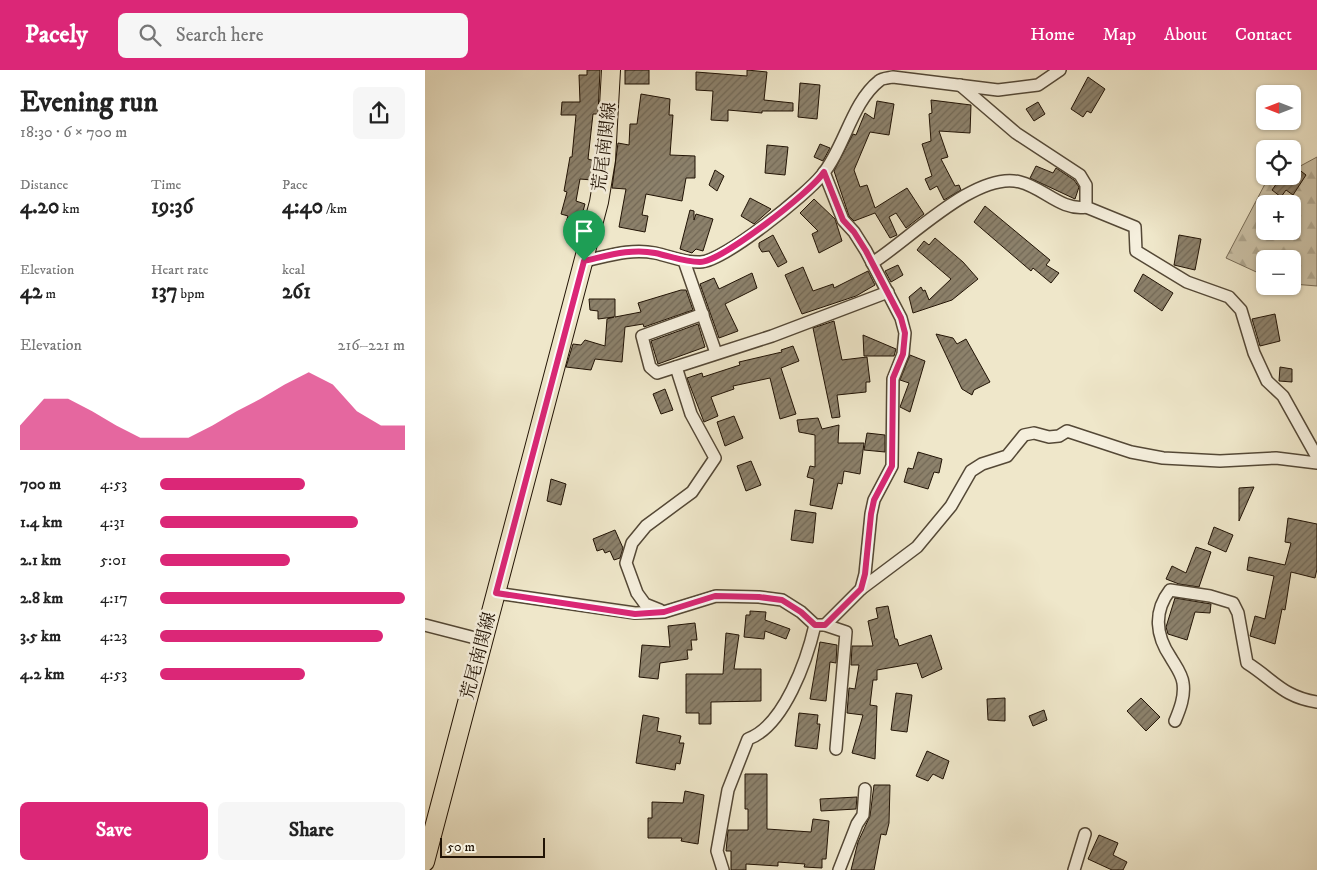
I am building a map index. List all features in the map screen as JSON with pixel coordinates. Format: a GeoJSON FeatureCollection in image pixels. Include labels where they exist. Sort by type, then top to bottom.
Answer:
{"type":"FeatureCollection","features":[{"type":"Feature","properties":{"kind":"main road","name":"荒尾南関線"},"geometry":{"type":"LineString","coordinates":[[425,862],[584,261],[606,160],[611,70]]}},
{"type":"Feature","properties":{"kind":"street"},"geometry":{"type":"LineString","coordinates":[[584,261],[631,251],[655,253],[683,261],[702,263],[717,258],[778,215],[824,172],[868,92],[885,74],[893,77],[998,90],[1016,89],[1038,84],[1060,70]]}},
{"type":"Feature","properties":{"kind":"street"},"geometry":{"type":"LineString","coordinates":[[960,85],[1016,133],[1080,175],[1086,185],[1087,207]]}},
{"type":"Feature","properties":{"kind":"street"},"geometry":{"type":"LineString","coordinates":[[824,172],[843,220],[854,232],[888,292],[901,318],[905,333],[903,354],[893,378],[892,466],[874,500],[865,574],[861,589]]}},
{"type":"Feature","properties":{"kind":"street"},"geometry":{"type":"LineString","coordinates":[[872,263],[887,254],[939,211],[988,184],[1003,180],[1021,182],[1074,209],[1087,207],[1135,227],[1136,251],[1187,282],[1229,297],[1241,310],[1254,353],[1267,381],[1283,396],[1317,458]]}},
{"type":"Feature","properties":{"kind":"street"},"geometry":{"type":"LineString","coordinates":[[683,261],[715,353]]}},
{"type":"Feature","properties":{"kind":"street"},"geometry":{"type":"LineString","coordinates":[[703,314],[642,336],[650,367],[657,373],[772,336],[888,292]]}},
{"type":"Feature","properties":{"kind":"street"},"geometry":{"type":"LineString","coordinates":[[664,612],[645,604],[637,592],[625,563],[632,543],[646,526],[692,492],[715,458],[691,414],[676,367]]}},
{"type":"Feature","properties":{"kind":"street"},"geometry":{"type":"LineString","coordinates":[[723,870],[717,851],[728,790],[747,739],[760,735],[770,725],[799,678],[820,625],[861,589],[917,547],[951,506],[971,471],[1007,456],[1024,435],[1034,433],[1049,437],[1059,436],[1067,431],[1131,452],[1163,458],[1220,461],[1276,458],[1317,463]]}},
{"type":"Feature","properties":{"kind":"street"},"geometry":{"type":"LineString","coordinates":[[1175,721],[1183,701],[1183,682],[1163,647],[1158,630],[1158,616],[1163,599],[1170,590],[1210,596],[1233,603],[1238,613],[1247,663],[1265,674],[1284,692],[1300,699],[1317,702]]}},
{"type":"Feature","properties":{"kind":"street"},"geometry":{"type":"LineString","coordinates":[[496,593],[635,614],[664,612],[715,596],[759,597],[782,600],[820,625],[846,632],[836,749]]}},
{"type":"Feature","properties":{"kind":"street"},"geometry":{"type":"LineString","coordinates":[[425,625],[483,640]]}},
{"type":"Feature","properties":{"kind":"street"},"geometry":{"type":"LineString","coordinates":[[839,870],[857,824],[863,815],[865,789]]}},
{"type":"Feature","properties":{"kind":"street"},"geometry":{"type":"LineString","coordinates":[[1075,870],[1085,834]]}},
{"type":"Feature","properties":{"kind":"green space"},"geometry":{"type":"Polygon","coordinates":[[[1317,157],[1317,286],[1301,285],[1301,250],[1256,250],[1256,272],[1226,258],[1256,201],[1256,240],[1301,240],[1301,195],[1259,195],[1264,185],[1301,185],[1301,166],[1317,157]]]}},
{"type":"Feature","properties":{"kind":"building"},"geometry":{"type":"Polygon","coordinates":[[[587,70],[600,70],[598,114],[593,114],[588,159],[595,161],[592,180],[580,179],[576,201],[585,204],[579,225],[566,222],[568,216],[561,214],[567,192],[564,191],[570,157],[572,157],[576,115],[561,115],[562,102],[580,102],[579,75],[587,75],[587,70]]]}},
{"type":"Feature","properties":{"kind":"building"},"geometry":{"type":"Polygon","coordinates":[[[625,70],[649,70],[649,84],[625,84],[625,70]]]}},
{"type":"Feature","properties":{"kind":"building"},"geometry":{"type":"Polygon","coordinates":[[[747,70],[767,72],[764,100],[793,103],[793,111],[762,111],[762,113],[728,110],[728,121],[711,120],[713,91],[696,90],[696,72],[747,76],[747,70]]]}},
{"type":"Feature","properties":{"kind":"building"},"geometry":{"type":"Polygon","coordinates":[[[1088,77],[1105,89],[1091,113],[1087,111],[1083,117],[1071,109],[1088,77]]]}},
{"type":"Feature","properties":{"kind":"building"},"geometry":{"type":"Polygon","coordinates":[[[800,83],[820,85],[817,119],[798,117],[800,83]]]}},
{"type":"Feature","properties":{"kind":"building"},"geometry":{"type":"Polygon","coordinates":[[[641,94],[670,99],[669,115],[673,115],[670,155],[695,156],[695,178],[686,178],[682,201],[646,194],[642,215],[648,216],[645,232],[619,227],[626,189],[612,188],[618,143],[629,145],[630,124],[637,124],[641,94]]]}},
{"type":"Feature","properties":{"kind":"building"},"geometry":{"type":"Polygon","coordinates":[[[931,100],[971,105],[970,133],[939,131],[948,157],[941,159],[955,186],[959,185],[961,190],[944,200],[937,186],[930,190],[925,179],[932,176],[922,144],[931,141],[929,114],[932,113],[931,100]]]}},
{"type":"Feature","properties":{"kind":"building"},"geometry":{"type":"Polygon","coordinates":[[[877,101],[894,104],[889,135],[870,132],[854,170],[860,187],[867,185],[875,208],[907,188],[924,214],[906,228],[896,213],[889,217],[897,235],[890,238],[875,213],[854,221],[849,216],[834,171],[853,134],[856,135],[865,113],[874,119],[877,101]]]}},
{"type":"Feature","properties":{"kind":"building"},"geometry":{"type":"Polygon","coordinates":[[[1038,102],[1045,114],[1034,121],[1026,109],[1038,102]]]}},
{"type":"Feature","properties":{"kind":"building"},"geometry":{"type":"Polygon","coordinates":[[[820,144],[830,148],[823,161],[814,157],[820,144]]]}},
{"type":"Feature","properties":{"kind":"building"},"geometry":{"type":"Polygon","coordinates":[[[767,145],[788,147],[785,175],[765,173],[767,145]]]}},
{"type":"Feature","properties":{"kind":"building"},"geometry":{"type":"Polygon","coordinates":[[[1036,166],[1053,173],[1056,168],[1074,180],[1079,187],[1075,199],[1030,178],[1036,166]]]}},
{"type":"Feature","properties":{"kind":"building"},"geometry":{"type":"Polygon","coordinates":[[[715,170],[724,176],[717,191],[709,185],[715,170]]]}},
{"type":"Feature","properties":{"kind":"building"},"geometry":{"type":"Polygon","coordinates":[[[1301,171],[1306,175],[1301,183],[1301,171]]]}},
{"type":"Feature","properties":{"kind":"building"},"geometry":{"type":"Polygon","coordinates":[[[1276,185],[1300,185],[1293,195],[1286,190],[1282,195],[1278,195],[1272,190],[1276,185]]]}},
{"type":"Feature","properties":{"kind":"building"},"geometry":{"type":"Polygon","coordinates":[[[750,198],[771,209],[754,224],[741,216],[750,198]]]}},
{"type":"Feature","properties":{"kind":"building"},"geometry":{"type":"Polygon","coordinates":[[[814,199],[835,219],[842,241],[819,253],[812,234],[818,231],[800,213],[814,199]]]}},
{"type":"Feature","properties":{"kind":"building"},"geometry":{"type":"Polygon","coordinates":[[[985,206],[1050,260],[1046,265],[1059,273],[1051,283],[1033,268],[1031,271],[974,222],[985,206]]]}},
{"type":"Feature","properties":{"kind":"building"},"geometry":{"type":"Polygon","coordinates":[[[690,210],[694,211],[694,220],[696,214],[713,219],[703,251],[696,249],[692,253],[680,249],[690,210]]]}},
{"type":"Feature","properties":{"kind":"building"},"geometry":{"type":"Polygon","coordinates":[[[773,235],[787,262],[778,267],[769,251],[762,252],[759,247],[759,243],[773,235]]]}},
{"type":"Feature","properties":{"kind":"building"},"geometry":{"type":"Polygon","coordinates":[[[1179,235],[1201,239],[1195,270],[1174,265],[1179,235]]]}},
{"type":"Feature","properties":{"kind":"building"},"geometry":{"type":"Polygon","coordinates":[[[935,238],[963,262],[978,279],[952,300],[913,313],[909,297],[921,287],[923,291],[925,290],[929,300],[951,279],[917,250],[924,241],[929,245],[935,238]]]}},
{"type":"Feature","properties":{"kind":"building"},"geometry":{"type":"Polygon","coordinates":[[[898,265],[903,275],[891,282],[885,271],[898,265]]]}},
{"type":"Feature","properties":{"kind":"building"},"geometry":{"type":"Polygon","coordinates":[[[803,267],[813,291],[833,284],[834,288],[868,271],[875,285],[856,296],[802,314],[785,275],[803,267]]]}},
{"type":"Feature","properties":{"kind":"building"},"geometry":{"type":"Polygon","coordinates":[[[752,273],[757,288],[725,304],[738,331],[719,338],[700,284],[714,278],[719,289],[752,273]]]}},
{"type":"Feature","properties":{"kind":"building"},"geometry":{"type":"Polygon","coordinates":[[[1143,274],[1173,293],[1162,311],[1134,291],[1143,274]]]}},
{"type":"Feature","properties":{"kind":"building"},"geometry":{"type":"Polygon","coordinates":[[[686,290],[693,310],[644,327],[643,324],[625,327],[622,362],[595,359],[591,370],[566,367],[573,344],[581,345],[585,340],[605,346],[607,319],[614,317],[598,319],[598,311],[590,310],[589,299],[615,299],[615,317],[641,312],[638,303],[686,290]]]}},
{"type":"Feature","properties":{"kind":"building"},"geometry":{"type":"Polygon","coordinates":[[[1275,314],[1280,341],[1260,346],[1252,319],[1275,314]]]}},
{"type":"Feature","properties":{"kind":"building"},"geometry":{"type":"Polygon","coordinates":[[[834,321],[842,360],[867,357],[870,382],[866,382],[866,392],[837,395],[840,417],[832,418],[813,328],[834,321]]]}},
{"type":"Feature","properties":{"kind":"building"},"geometry":{"type":"Polygon","coordinates":[[[698,324],[705,347],[658,364],[651,341],[698,324]]]}},
{"type":"Feature","properties":{"kind":"building"},"geometry":{"type":"Polygon","coordinates":[[[936,334],[953,338],[957,344],[966,339],[990,382],[974,390],[972,395],[962,389],[936,334]]]}},
{"type":"Feature","properties":{"kind":"building"},"geometry":{"type":"Polygon","coordinates":[[[863,335],[896,349],[894,356],[864,356],[863,335]]]}},
{"type":"Feature","properties":{"kind":"building"},"geometry":{"type":"Polygon","coordinates":[[[793,346],[799,361],[781,368],[796,414],[780,419],[770,378],[733,386],[734,389],[711,397],[718,416],[704,422],[687,378],[702,373],[703,377],[740,365],[739,362],[782,352],[781,350],[793,346]]]}},
{"type":"Feature","properties":{"kind":"building"},"geometry":{"type":"Polygon","coordinates":[[[910,355],[925,361],[910,412],[900,407],[909,383],[900,380],[910,355]]]}},
{"type":"Feature","properties":{"kind":"building"},"geometry":{"type":"Polygon","coordinates":[[[1280,367],[1292,369],[1292,382],[1279,381],[1280,367]]]}},
{"type":"Feature","properties":{"kind":"building"},"geometry":{"type":"Polygon","coordinates":[[[665,389],[673,410],[661,414],[653,394],[665,389]]]}},
{"type":"Feature","properties":{"kind":"building"},"geometry":{"type":"Polygon","coordinates":[[[734,416],[743,438],[725,446],[717,422],[734,416]]]}},
{"type":"Feature","properties":{"kind":"building"},"geometry":{"type":"Polygon","coordinates":[[[818,418],[822,429],[839,425],[838,443],[864,443],[860,474],[844,471],[842,484],[838,483],[832,509],[810,505],[814,479],[807,477],[810,466],[815,467],[815,435],[799,432],[797,420],[818,418]]]}},
{"type":"Feature","properties":{"kind":"building"},"geometry":{"type":"Polygon","coordinates":[[[867,433],[885,435],[885,452],[864,450],[867,433]]]}},
{"type":"Feature","properties":{"kind":"building"},"geometry":{"type":"Polygon","coordinates":[[[918,452],[942,459],[939,473],[934,472],[928,489],[904,482],[908,468],[913,469],[918,452]]]}},
{"type":"Feature","properties":{"kind":"building"},"geometry":{"type":"Polygon","coordinates":[[[751,461],[761,485],[746,491],[737,466],[751,461]]]}},
{"type":"Feature","properties":{"kind":"building"},"geometry":{"type":"Polygon","coordinates":[[[551,479],[566,484],[561,505],[547,501],[551,479]]]}},
{"type":"Feature","properties":{"kind":"building"},"geometry":{"type":"Polygon","coordinates":[[[1254,487],[1239,521],[1239,488],[1254,487]]]}},
{"type":"Feature","properties":{"kind":"building"},"geometry":{"type":"Polygon","coordinates":[[[795,510],[816,513],[813,543],[791,540],[795,510]]]}},
{"type":"Feature","properties":{"kind":"building"},"geometry":{"type":"Polygon","coordinates":[[[1288,518],[1317,524],[1317,569],[1315,578],[1291,572],[1285,610],[1282,609],[1275,644],[1250,636],[1255,616],[1265,619],[1274,576],[1247,570],[1249,557],[1285,565],[1291,543],[1285,542],[1288,518]]]}},
{"type":"Feature","properties":{"kind":"building"},"geometry":{"type":"Polygon","coordinates":[[[1214,527],[1233,535],[1226,552],[1208,544],[1214,527]]]}},
{"type":"Feature","properties":{"kind":"building"},"geometry":{"type":"Polygon","coordinates":[[[615,530],[623,548],[620,558],[614,560],[610,551],[605,553],[603,549],[597,551],[593,539],[615,530]]]}},
{"type":"Feature","properties":{"kind":"building"},"geometry":{"type":"Polygon","coordinates":[[[1196,547],[1211,552],[1199,587],[1179,584],[1166,579],[1172,566],[1186,573],[1196,547]]]}},
{"type":"Feature","properties":{"kind":"building"},"geometry":{"type":"Polygon","coordinates":[[[1175,598],[1211,604],[1210,613],[1195,612],[1187,640],[1168,634],[1166,627],[1175,598]]]}},
{"type":"Feature","properties":{"kind":"building"},"geometry":{"type":"Polygon","coordinates":[[[888,606],[895,639],[897,639],[899,646],[931,635],[942,669],[922,678],[917,663],[877,670],[877,680],[873,680],[870,705],[877,706],[875,759],[852,753],[863,715],[847,713],[849,688],[855,689],[859,665],[851,665],[852,646],[873,646],[868,621],[878,618],[876,608],[888,606]]]}},
{"type":"Feature","properties":{"kind":"building"},"geometry":{"type":"Polygon","coordinates":[[[750,611],[766,612],[765,620],[790,629],[786,639],[765,631],[764,639],[744,637],[746,615],[750,615],[750,611]]]}},
{"type":"Feature","properties":{"kind":"building"},"geometry":{"type":"Polygon","coordinates":[[[695,623],[697,640],[691,640],[692,650],[687,650],[688,659],[660,663],[658,679],[639,677],[642,645],[670,647],[668,626],[695,623]]]}},
{"type":"Feature","properties":{"kind":"building"},"geometry":{"type":"Polygon","coordinates":[[[726,633],[739,635],[734,669],[761,669],[761,701],[711,702],[711,724],[699,724],[699,713],[686,713],[686,674],[723,674],[726,633]]]}},
{"type":"Feature","properties":{"kind":"building"},"geometry":{"type":"Polygon","coordinates":[[[820,642],[837,645],[836,663],[830,662],[826,701],[810,699],[820,642]]]}},
{"type":"Feature","properties":{"kind":"building"},"geometry":{"type":"Polygon","coordinates":[[[896,693],[912,695],[907,732],[891,730],[896,693]]]}},
{"type":"Feature","properties":{"kind":"building"},"geometry":{"type":"Polygon","coordinates":[[[1005,698],[1005,721],[988,720],[987,699],[1005,698]]]}},
{"type":"Feature","properties":{"kind":"building"},"geometry":{"type":"Polygon","coordinates":[[[1141,698],[1160,717],[1146,731],[1127,711],[1141,698]]]}},
{"type":"Feature","properties":{"kind":"building"},"geometry":{"type":"Polygon","coordinates":[[[1044,710],[1047,720],[1033,726],[1029,716],[1044,710]]]}},
{"type":"Feature","properties":{"kind":"building"},"geometry":{"type":"Polygon","coordinates":[[[799,713],[818,715],[817,724],[820,724],[817,749],[795,746],[799,713]]]}},
{"type":"Feature","properties":{"kind":"building"},"geometry":{"type":"Polygon","coordinates":[[[643,715],[659,718],[657,731],[681,736],[679,743],[684,743],[680,764],[676,763],[675,770],[636,763],[643,715]]]}},
{"type":"Feature","properties":{"kind":"building"},"geometry":{"type":"Polygon","coordinates":[[[927,751],[949,761],[943,779],[933,774],[928,781],[916,776],[927,751]]]}},
{"type":"Feature","properties":{"kind":"building"},"geometry":{"type":"Polygon","coordinates":[[[745,774],[767,774],[767,829],[811,832],[813,819],[829,821],[826,859],[822,859],[822,868],[804,867],[805,864],[778,862],[778,866],[746,864],[746,870],[731,870],[731,851],[726,851],[728,830],[748,830],[748,809],[745,809],[745,774]]]}},
{"type":"Feature","properties":{"kind":"building"},"geometry":{"type":"Polygon","coordinates":[[[874,785],[890,785],[889,823],[886,835],[881,834],[874,870],[851,870],[858,842],[870,816],[874,785]]]}},
{"type":"Feature","properties":{"kind":"building"},"geometry":{"type":"Polygon","coordinates":[[[685,791],[704,795],[698,844],[681,841],[682,838],[648,838],[648,818],[652,818],[652,802],[683,803],[685,791]]]}},
{"type":"Feature","properties":{"kind":"building"},"geometry":{"type":"Polygon","coordinates":[[[857,797],[856,809],[821,811],[820,799],[857,797]]]}},
{"type":"Feature","properties":{"kind":"building"},"geometry":{"type":"Polygon","coordinates":[[[1099,835],[1118,843],[1113,855],[1127,862],[1123,870],[1112,870],[1088,859],[1099,835]]]}},
{"type":"Feature","properties":{"kind":"route"},"geometry":{"type":"LineString","coordinates":[[824,172],[843,220],[854,232],[866,251],[901,318],[905,333],[903,354],[893,378],[894,436],[892,466],[874,500],[868,554],[861,589],[825,625],[815,625],[801,612],[782,600],[759,597],[715,596],[664,612],[635,614],[496,593],[584,261],[631,251],[655,253],[683,261],[702,263],[717,258],[778,215],[823,175],[824,172]]}}]}
